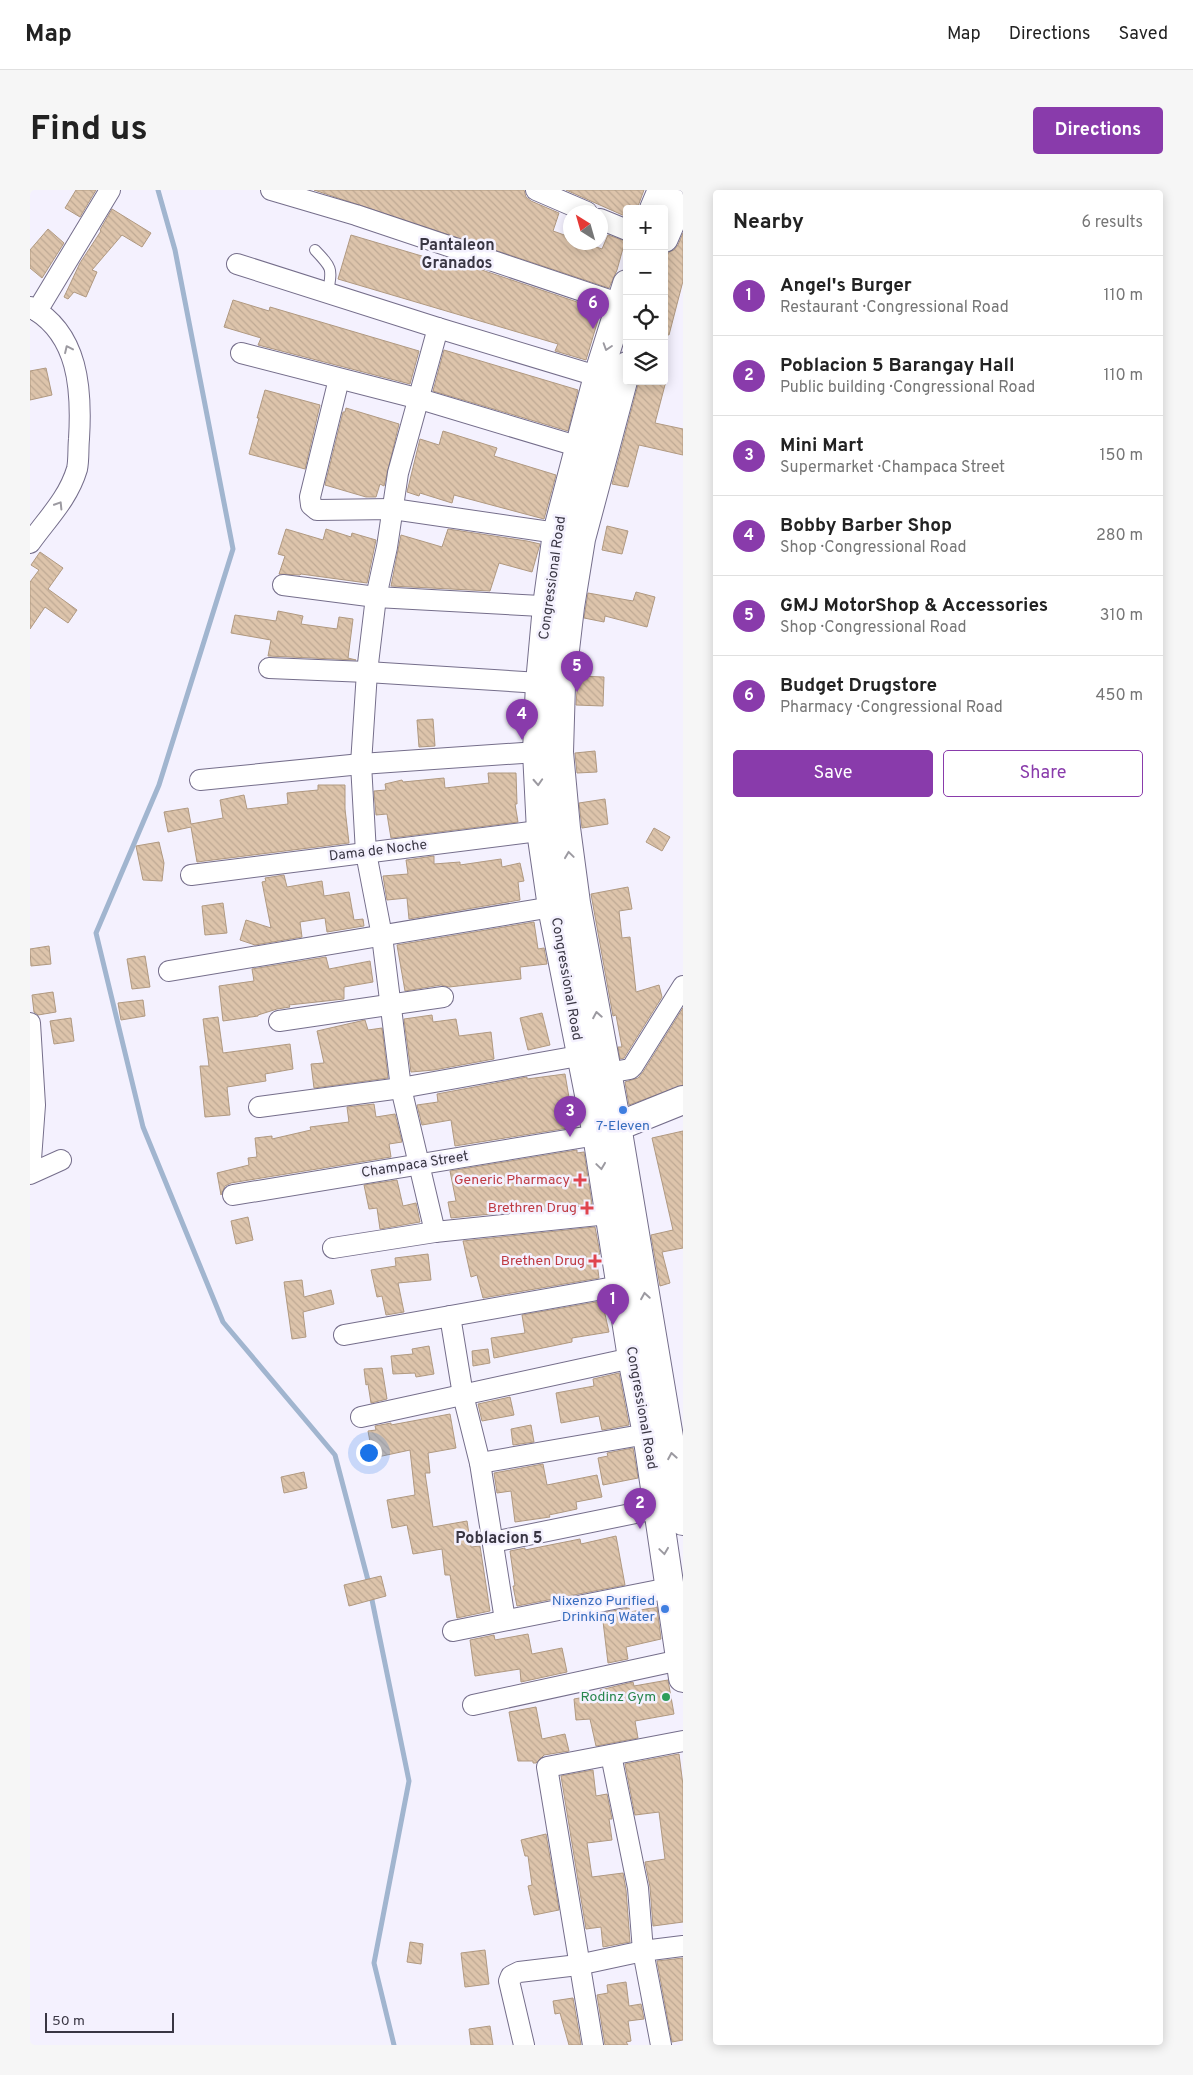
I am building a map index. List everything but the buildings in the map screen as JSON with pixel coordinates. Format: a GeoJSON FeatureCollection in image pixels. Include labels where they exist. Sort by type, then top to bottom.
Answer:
{"type":"FeatureCollection","features":[{"type":"Feature","properties":{"kind":"main road"},"geometry":{"type":"LineString","coordinates":[[656,205],[662,190]]}},
{"type":"Feature","properties":{"kind":"main road"},"geometry":{"type":"LineString","coordinates":[[668,229],[683,194]]}},
{"type":"Feature","properties":{"kind":"main road","name":"Congressional Road"},"geometry":{"type":"LineString","coordinates":[[623,313],[615,375],[581,539],[559,607],[540,683],[537,752],[553,829],[576,903],[607,1131],[663,1427],[676,1509],[669,1588],[682,1669]]}},
{"type":"Feature","properties":{"kind":"main road","name":"Congressional Road"},"geometry":{"type":"LineString","coordinates":[[597,1060],[552,907],[553,829],[559,752],[561,684],[557,533],[580,447],[615,375]]}},
{"type":"Feature","properties":{"kind":"main road"},"geometry":{"type":"LineString","coordinates":[[607,1131],[683,1100]]}},
{"type":"Feature","properties":{"kind":"main road","name":"Congressional Road"},"geometry":{"type":"LineString","coordinates":[[607,1131],[608,1214],[632,1358],[663,1427]]}},
{"type":"Feature","properties":{"kind":"street"},"geometry":{"type":"LineString","coordinates":[[30,544],[61,505],[77,469],[81,406],[76,365],[62,335],[34,309],[110,190]]}},
{"type":"Feature","properties":{"kind":"street"},"geometry":{"type":"LineString","coordinates":[[271,190],[623,297]]}},
{"type":"Feature","properties":{"kind":"street"},"geometry":{"type":"LineString","coordinates":[[536,190],[571,205]]}},
{"type":"Feature","properties":{"kind":"street"},"geometry":{"type":"LineString","coordinates":[[608,222],[623,228]]}},
{"type":"Feature","properties":{"kind":"street"},"geometry":{"type":"LineString","coordinates":[[237,264],[438,328],[615,375]]}},
{"type":"Feature","properties":{"kind":"street"},"geometry":{"type":"LineString","coordinates":[[435,1232],[401,1088],[382,936],[366,853],[361,764],[367,672],[376,597],[398,473],[420,399],[438,328]]}},
{"type":"Feature","properties":{"kind":"street"},"geometry":{"type":"LineString","coordinates":[[241,353],[420,399],[580,447]]}},
{"type":"Feature","properties":{"kind":"street"},"geometry":{"type":"LineString","coordinates":[[339,378],[310,497],[311,505],[317,510],[393,509],[557,533]]}},
{"type":"Feature","properties":{"kind":"street"},"geometry":{"type":"LineString","coordinates":[[283,585],[376,597],[559,607]]}},
{"type":"Feature","properties":{"kind":"street"},"geometry":{"type":"LineString","coordinates":[[269,668],[540,683]]}},
{"type":"Feature","properties":{"kind":"street"},"geometry":{"type":"LineString","coordinates":[[200,780],[361,764],[537,752]]}},
{"type":"Feature","properties":{"kind":"street","name":"Dama de Noche"},"geometry":{"type":"LineString","coordinates":[[191,875],[553,829]]}},
{"type":"Feature","properties":{"kind":"street"},"geometry":{"type":"LineString","coordinates":[[170,971],[552,907]]}},
{"type":"Feature","properties":{"kind":"street"},"geometry":{"type":"LineString","coordinates":[[259,1107],[597,1060],[630,1068],[683,986]]}},
{"type":"Feature","properties":{"kind":"street"},"geometry":{"type":"LineString","coordinates":[[279,1022],[443,997]]}},
{"type":"Feature","properties":{"kind":"street"},"geometry":{"type":"LineString","coordinates":[[30,1023],[35,1105],[30,1173],[61,1160]]}},
{"type":"Feature","properties":{"kind":"street","name":"Champaca Street"},"geometry":{"type":"LineString","coordinates":[[233,1195],[607,1131]]}},
{"type":"Feature","properties":{"kind":"street"},"geometry":{"type":"LineString","coordinates":[[332,1248],[435,1232],[608,1214]]}},
{"type":"Feature","properties":{"kind":"street"},"geometry":{"type":"LineString","coordinates":[[344,1335],[620,1286]]}},
{"type":"Feature","properties":{"kind":"street"},"geometry":{"type":"LineString","coordinates":[[450,1316],[463,1395],[480,1463],[505,1620]]}},
{"type":"Feature","properties":{"kind":"street"},"geometry":{"type":"LineString","coordinates":[[361,1417],[632,1358]]}},
{"type":"Feature","properties":{"kind":"street"},"geometry":{"type":"LineString","coordinates":[[480,1463],[663,1427]]}},
{"type":"Feature","properties":{"kind":"street"},"geometry":{"type":"LineString","coordinates":[[493,1542],[676,1509]]}},
{"type":"Feature","properties":{"kind":"street"},"geometry":{"type":"LineString","coordinates":[[453,1631],[669,1588]]}},
{"type":"Feature","properties":{"kind":"street"},"geometry":{"type":"LineString","coordinates":[[473,1705],[682,1669]]}},
{"type":"Feature","properties":{"kind":"street"},"geometry":{"type":"LineString","coordinates":[[593,2045],[546,1767],[683,1741]]}},
{"type":"Feature","properties":{"kind":"street"},"geometry":{"type":"LineString","coordinates":[[611,1754],[638,1888],[643,1951],[661,2045]]}},
{"type":"Feature","properties":{"kind":"street"},"geometry":{"type":"LineString","coordinates":[[524,2045],[509,1981],[510,1977],[519,1972],[578,1965],[643,1951],[683,1946]]}},
{"type":"Feature","properties":{"kind":"lane"},"geometry":{"type":"LineString","coordinates":[[315,250],[329,264],[331,271],[328,293]]}},
{"type":"Feature","properties":{"kind":"waterway"},"geometry":{"type":"LineString","coordinates":[[158,190],[175,250],[233,549],[159,785],[96,933],[143,1127],[223,1322],[335,1455],[369,1584]]}},
{"type":"Feature","properties":{"kind":"waterway"},"geometry":{"type":"LineString","coordinates":[[371,1595],[409,1781],[374,1963],[394,2045]]}},
{"type":"Feature","properties":{"kind":"place","name":"Budget Drugstore"},"geometry":{"type":"Point","coordinates":[593,329]}},
{"type":"Feature","properties":{"kind":"place","name":"GMJ MotorShop & Accessories"},"geometry":{"type":"Point","coordinates":[577,692]}},
{"type":"Feature","properties":{"kind":"place","name":"Bobby Barber Shop"},"geometry":{"type":"Point","coordinates":[522,740]}},
{"type":"Feature","properties":{"kind":"place","name":"7-Eleven"},"geometry":{"type":"Point","coordinates":[623,1110]}},
{"type":"Feature","properties":{"kind":"place","name":"Mini Mart"},"geometry":{"type":"Point","coordinates":[570,1137]}},
{"type":"Feature","properties":{"kind":"place","name":"Generic Pharmacy"},"geometry":{"type":"Point","coordinates":[580,1180]}},
{"type":"Feature","properties":{"kind":"place","name":"Brethren Drug"},"geometry":{"type":"Point","coordinates":[587,1208]}},
{"type":"Feature","properties":{"kind":"place","name":"Brethen Drug"},"geometry":{"type":"Point","coordinates":[595,1261]}},
{"type":"Feature","properties":{"kind":"place","name":"Angel's Burger"},"geometry":{"type":"Point","coordinates":[613,1325]}},
{"type":"Feature","properties":{"kind":"place","name":"Poblacion 5 Barangay Hall"},"geometry":{"type":"Point","coordinates":[640,1529]}},
{"type":"Feature","properties":{"kind":"place","name":"Nixenzo Purified Drinking Water"},"geometry":{"type":"Point","coordinates":[665,1609]}},
{"type":"Feature","properties":{"kind":"place","name":"Rodinz Gym"},"geometry":{"type":"Point","coordinates":[666,1697]}},
{"type":"Feature","properties":{"kind":"district","name":"Pantaleon Granados"},"geometry":{"type":"Point","coordinates":[457,255]}},
{"type":"Feature","properties":{"kind":"district","name":"Poblacion 5"},"geometry":{"type":"Point","coordinates":[499,1539]}}]}
